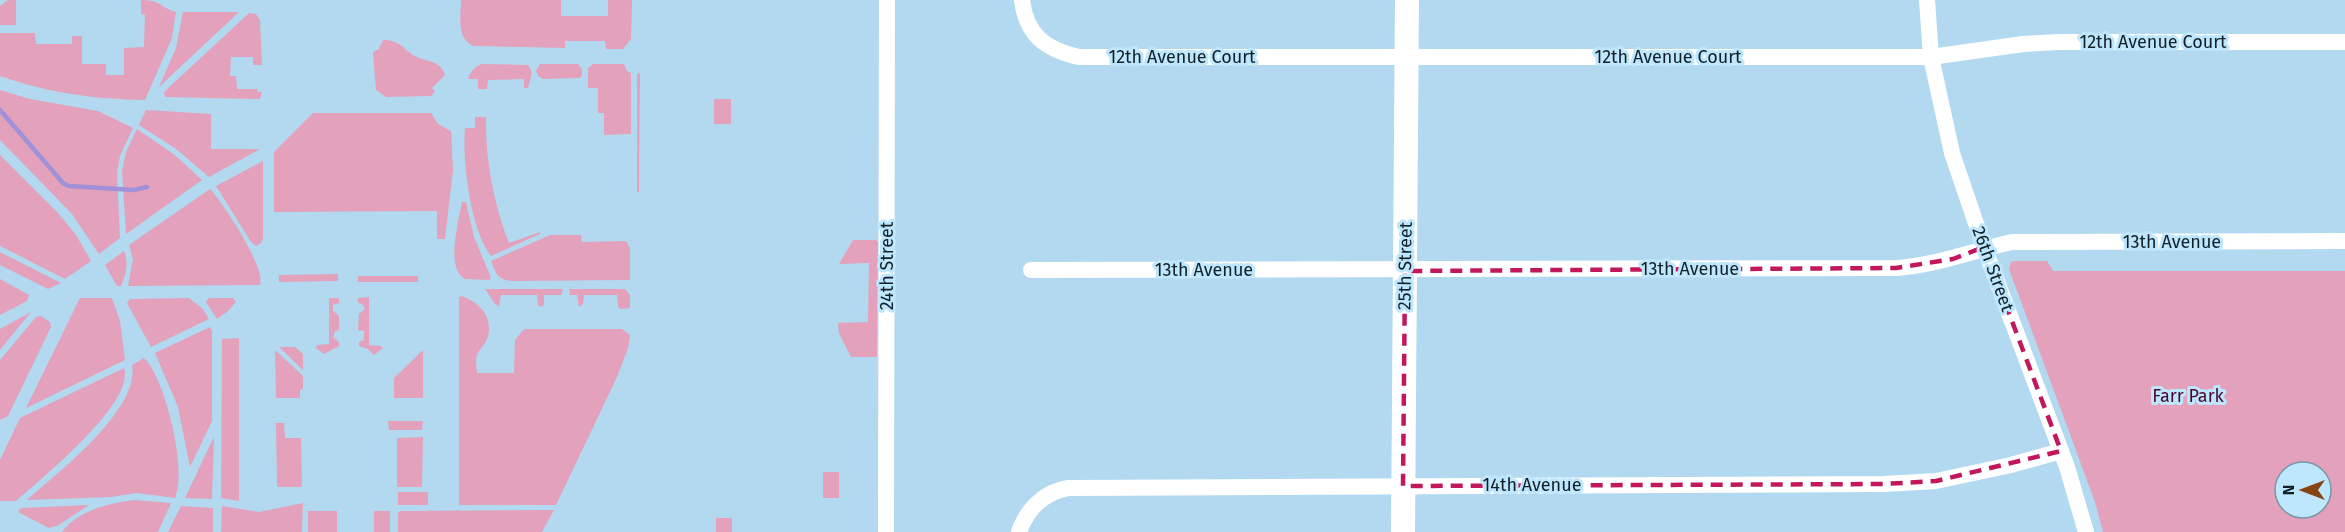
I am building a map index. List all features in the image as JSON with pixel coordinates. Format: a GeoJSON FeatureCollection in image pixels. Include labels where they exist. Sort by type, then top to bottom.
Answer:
{"type":"FeatureCollection","features":[{"type":"Feature","properties":{"kind":"street","name":"24th Street"},"geometry":{"type":"LineString","coordinates":[[886,532],[887,0]]}},
{"type":"Feature","properties":{"kind":"street","name":"12th Avenue Court"},"geometry":{"type":"LineString","coordinates":[[1022,0],[1026,20],[1042,42],[1061,53],[1079,57],[1931,57],[2023,44],[2058,42],[2345,42]]}},
{"type":"Feature","properties":{"kind":"street","name":"25th Street"},"geometry":{"type":"LineString","coordinates":[[1403,532],[1407,0]]}},
{"type":"Feature","properties":{"kind":"street","name":"26th Street"},"geometry":{"type":"LineString","coordinates":[[1927,0],[1931,57],[1952,153],[1984,248],[2061,451],[2086,532]]}},
{"type":"Feature","properties":{"kind":"street","name":"13th Avenue"},"geometry":{"type":"LineString","coordinates":[[1030,270],[1405,271],[1896,268],[1921,266],[1953,259],[1984,248],[2012,242],[2345,242]]}},
{"type":"Feature","properties":{"kind":"street","name":"14th Avenue"},"geometry":{"type":"LineString","coordinates":[[1019,532],[1023,519],[1036,504],[1059,490],[1068,488],[1884,484],[1936,481],[2011,465],[2061,451]]}},
{"type":"Feature","properties":{"kind":"highlighted area"},"geometry":{"type":"Polygon","coordinates":[[[1984,247],[2061,451],[1936,481],[1884,484],[1403,486],[1405,271],[1896,268],[1953,259],[1984,247]]]}},
{"type":"Feature","properties":{"kind":"green space"},"geometry":{"type":"Polygon","coordinates":[[[8,0],[16,0],[16,25],[0,25],[0,6],[8,0]]]}},
{"type":"Feature","properties":{"kind":"green space"},"geometry":{"type":"Polygon","coordinates":[[[141,0],[156,2],[176,12],[172,38],[145,100],[71,94],[36,87],[0,76],[0,33],[35,33],[36,44],[72,44],[72,36],[82,36],[82,64],[106,64],[106,75],[124,75],[124,48],[144,47],[145,15],[141,14],[141,0]]]}},
{"type":"Feature","properties":{"kind":"green space"},"geometry":{"type":"Polygon","coordinates":[[[461,0],[561,0],[561,16],[608,16],[608,0],[632,0],[631,39],[623,49],[606,49],[605,41],[565,41],[565,48],[473,46],[462,32],[461,0]]]}},
{"type":"Feature","properties":{"kind":"green space"},"geometry":{"type":"Polygon","coordinates":[[[183,12],[239,12],[159,87],[176,48],[183,12]]]}},
{"type":"Feature","properties":{"kind":"green space"},"geometry":{"type":"Polygon","coordinates":[[[249,13],[256,14],[260,20],[262,65],[253,65],[253,57],[231,57],[230,76],[236,76],[237,89],[257,89],[258,92],[262,92],[260,99],[165,97],[164,92],[249,13]]]}},
{"type":"Feature","properties":{"kind":"green space"},"geometry":{"type":"Polygon","coordinates":[[[383,40],[396,43],[413,55],[440,66],[445,75],[432,88],[435,91],[431,96],[386,97],[376,90],[373,52],[379,49],[383,40]]]}},
{"type":"Feature","properties":{"kind":"green space"},"geometry":{"type":"Polygon","coordinates":[[[482,64],[528,65],[531,74],[528,88],[524,88],[524,79],[488,80],[487,89],[478,89],[478,79],[468,79],[473,70],[482,64]]]}},
{"type":"Feature","properties":{"kind":"green space"},"geometry":{"type":"Polygon","coordinates":[[[540,64],[578,64],[582,69],[582,75],[580,78],[543,79],[536,71],[540,64]]]}},
{"type":"Feature","properties":{"kind":"green space"},"geometry":{"type":"Polygon","coordinates":[[[593,64],[624,64],[627,71],[631,73],[631,134],[604,135],[604,113],[598,113],[598,88],[588,88],[588,68],[593,64]]]}},
{"type":"Feature","properties":{"kind":"green space"},"geometry":{"type":"Polygon","coordinates":[[[640,73],[639,192],[637,192],[637,74],[640,73]]]}},
{"type":"Feature","properties":{"kind":"green space"},"geometry":{"type":"Polygon","coordinates":[[[0,90],[30,99],[98,111],[133,128],[120,156],[117,172],[120,238],[99,254],[72,214],[0,140],[0,90]]]}},
{"type":"Feature","properties":{"kind":"green space"},"geometry":{"type":"Polygon","coordinates":[[[714,99],[731,99],[731,124],[714,124],[714,99]]]}},
{"type":"Feature","properties":{"kind":"green space"},"geometry":{"type":"Polygon","coordinates":[[[146,110],[211,114],[211,149],[260,149],[209,177],[176,149],[139,125],[146,110]]]}},
{"type":"Feature","properties":{"kind":"green space"},"geometry":{"type":"Polygon","coordinates":[[[313,113],[431,113],[438,124],[451,131],[453,170],[445,239],[437,239],[437,211],[274,212],[274,152],[313,113]]]}},
{"type":"Feature","properties":{"kind":"green space"},"geometry":{"type":"Polygon","coordinates":[[[475,117],[486,117],[487,149],[492,182],[509,243],[540,232],[491,256],[478,231],[469,195],[465,159],[465,128],[475,128],[475,117]]]}},
{"type":"Feature","properties":{"kind":"green space"},"geometry":{"type":"Polygon","coordinates":[[[137,129],[175,155],[202,180],[126,234],[122,171],[126,152],[137,129]]]}},
{"type":"Feature","properties":{"kind":"green space"},"geometry":{"type":"Polygon","coordinates":[[[0,155],[58,213],[76,235],[91,261],[65,279],[0,246],[0,155]]]}},
{"type":"Feature","properties":{"kind":"green space"},"geometry":{"type":"Polygon","coordinates":[[[263,161],[263,238],[256,246],[251,242],[216,186],[263,161]]]}},
{"type":"Feature","properties":{"kind":"green space"},"geometry":{"type":"Polygon","coordinates":[[[210,189],[224,207],[250,250],[257,264],[260,285],[128,286],[133,259],[129,245],[210,189]]]}},
{"type":"Feature","properties":{"kind":"green space"},"geometry":{"type":"Polygon","coordinates":[[[462,202],[466,202],[474,237],[491,278],[489,280],[465,279],[459,274],[454,255],[462,202]]]}},
{"type":"Feature","properties":{"kind":"green space"},"geometry":{"type":"Polygon","coordinates":[[[550,235],[581,235],[582,242],[626,241],[630,248],[630,280],[512,281],[498,276],[491,261],[550,235]]]}},
{"type":"Feature","properties":{"kind":"green space"},"geometry":{"type":"Polygon","coordinates":[[[853,240],[876,240],[878,242],[877,357],[851,357],[839,333],[838,323],[868,322],[869,263],[839,264],[853,240]]]}},
{"type":"Feature","properties":{"kind":"green space"},"geometry":{"type":"Polygon","coordinates":[[[124,251],[127,264],[121,286],[117,286],[105,265],[124,251]]]}},
{"type":"Feature","properties":{"kind":"green space"},"geometry":{"type":"Polygon","coordinates":[[[0,252],[61,283],[48,289],[0,265],[0,252]]]}},
{"type":"Feature","properties":{"kind":"green space","name":"Farr Park"},"geometry":{"type":"Polygon","coordinates":[[[2015,261],[2047,261],[2053,271],[2345,271],[2345,532],[2103,532],[2095,502],[2009,269],[2011,262],[2015,261]]]}},
{"type":"Feature","properties":{"kind":"green space"},"geometry":{"type":"Polygon","coordinates":[[[338,274],[338,281],[279,282],[279,275],[338,274]]]}},
{"type":"Feature","properties":{"kind":"green space"},"geometry":{"type":"Polygon","coordinates":[[[358,276],[418,276],[418,282],[358,282],[358,276]]]}},
{"type":"Feature","properties":{"kind":"green space"},"geometry":{"type":"Polygon","coordinates":[[[0,279],[29,295],[27,301],[0,315],[0,279]]]}},
{"type":"Feature","properties":{"kind":"green space"},"geometry":{"type":"Polygon","coordinates":[[[485,289],[563,289],[561,295],[544,295],[544,305],[541,307],[538,305],[537,295],[501,295],[499,306],[495,304],[485,289]]]}},
{"type":"Feature","properties":{"kind":"green space"},"geometry":{"type":"Polygon","coordinates":[[[569,289],[625,289],[630,295],[630,308],[618,307],[617,295],[584,295],[583,304],[579,307],[577,295],[570,295],[569,289]]]}},
{"type":"Feature","properties":{"kind":"green space"},"geometry":{"type":"Polygon","coordinates":[[[461,296],[474,302],[484,312],[489,325],[487,339],[476,357],[477,373],[514,373],[515,340],[524,329],[622,329],[630,335],[628,348],[617,377],[556,505],[459,505],[459,298],[461,296]]]}},
{"type":"Feature","properties":{"kind":"green space"},"geometry":{"type":"Polygon","coordinates":[[[369,297],[369,345],[383,348],[374,355],[368,349],[359,346],[359,342],[364,340],[364,331],[358,330],[359,314],[365,309],[362,304],[358,303],[358,298],[369,297]]]}},
{"type":"Feature","properties":{"kind":"green space"},"geometry":{"type":"Polygon","coordinates":[[[80,298],[112,298],[120,321],[125,360],[26,408],[80,298]]]}},
{"type":"Feature","properties":{"kind":"green space"},"geometry":{"type":"Polygon","coordinates":[[[189,298],[203,309],[209,319],[151,347],[127,303],[130,299],[189,298]]]}},
{"type":"Feature","properties":{"kind":"green space"},"geometry":{"type":"Polygon","coordinates":[[[209,298],[233,298],[236,302],[217,319],[206,302],[209,298]]]}},
{"type":"Feature","properties":{"kind":"green space"},"geometry":{"type":"Polygon","coordinates":[[[329,298],[339,298],[339,303],[333,305],[333,311],[339,316],[339,330],[335,331],[333,337],[339,342],[339,346],[324,354],[316,348],[317,345],[329,344],[329,298]]]}},
{"type":"Feature","properties":{"kind":"green space"},"geometry":{"type":"Polygon","coordinates":[[[31,312],[0,350],[0,329],[31,312]]]}},
{"type":"Feature","properties":{"kind":"green space"},"geometry":{"type":"Polygon","coordinates":[[[41,316],[50,322],[51,327],[8,416],[0,420],[0,360],[36,317],[41,316]]]}},
{"type":"Feature","properties":{"kind":"green space"},"geometry":{"type":"Polygon","coordinates":[[[210,327],[212,331],[212,421],[190,467],[178,407],[155,353],[210,327]]]}},
{"type":"Feature","properties":{"kind":"green space"},"geometry":{"type":"Polygon","coordinates":[[[239,338],[239,501],[221,498],[222,339],[239,338]]]}},
{"type":"Feature","properties":{"kind":"green space"},"geometry":{"type":"Polygon","coordinates":[[[279,347],[295,347],[303,354],[303,370],[279,347]]]}},
{"type":"Feature","properties":{"kind":"green space"},"geometry":{"type":"Polygon","coordinates":[[[275,350],[303,376],[300,398],[276,398],[275,350]]]}},
{"type":"Feature","properties":{"kind":"green space"},"geometry":{"type":"Polygon","coordinates":[[[423,350],[423,398],[394,398],[394,378],[423,350]]]}},
{"type":"Feature","properties":{"kind":"green space"},"geometry":{"type":"Polygon","coordinates":[[[144,358],[160,384],[172,425],[179,468],[175,498],[137,493],[111,497],[27,500],[76,457],[110,420],[123,401],[131,383],[132,365],[144,358]]]}},
{"type":"Feature","properties":{"kind":"green space"},"geometry":{"type":"Polygon","coordinates":[[[124,368],[124,383],[116,400],[84,439],[16,501],[0,501],[0,460],[20,418],[124,368]]]}},
{"type":"Feature","properties":{"kind":"green space"},"geometry":{"type":"Polygon","coordinates":[[[388,421],[423,421],[422,430],[389,430],[388,421]]]}},
{"type":"Feature","properties":{"kind":"green space"},"geometry":{"type":"Polygon","coordinates":[[[276,423],[284,423],[285,438],[301,438],[302,487],[277,487],[276,423]]]}},
{"type":"Feature","properties":{"kind":"green space"},"geometry":{"type":"Polygon","coordinates":[[[214,437],[212,499],[185,498],[214,437]]]}},
{"type":"Feature","properties":{"kind":"green space"},"geometry":{"type":"Polygon","coordinates":[[[423,437],[422,487],[397,487],[397,438],[423,437]]]}},
{"type":"Feature","properties":{"kind":"green space"},"geometry":{"type":"Polygon","coordinates":[[[823,472],[839,472],[839,498],[823,498],[823,472]]]}},
{"type":"Feature","properties":{"kind":"green space"},"geometry":{"type":"Polygon","coordinates":[[[398,492],[428,492],[428,505],[398,505],[398,492]]]}},
{"type":"Feature","properties":{"kind":"green space"},"geometry":{"type":"Polygon","coordinates":[[[134,500],[171,503],[158,532],[62,532],[76,519],[94,509],[134,500]]]}},
{"type":"Feature","properties":{"kind":"green space"},"geometry":{"type":"Polygon","coordinates":[[[303,503],[302,532],[221,532],[222,506],[259,512],[303,503]]]}},
{"type":"Feature","properties":{"kind":"green space"},"geometry":{"type":"Polygon","coordinates":[[[89,505],[57,526],[49,528],[18,512],[21,508],[89,505]]]}},
{"type":"Feature","properties":{"kind":"green space"},"geometry":{"type":"Polygon","coordinates":[[[181,506],[213,508],[213,532],[168,532],[181,506]]]}},
{"type":"Feature","properties":{"kind":"green space"},"geometry":{"type":"Polygon","coordinates":[[[554,510],[542,532],[398,532],[398,513],[400,511],[554,510]]]}},
{"type":"Feature","properties":{"kind":"green space"},"geometry":{"type":"Polygon","coordinates":[[[308,511],[337,511],[337,532],[308,532],[308,511]]]}},
{"type":"Feature","properties":{"kind":"green space"},"geometry":{"type":"Polygon","coordinates":[[[374,511],[390,511],[390,532],[374,532],[374,511]]]}},
{"type":"Feature","properties":{"kind":"green space"},"geometry":{"type":"Polygon","coordinates":[[[716,518],[732,518],[732,532],[716,532],[716,518]]]}},
{"type":"Feature","properties":{"kind":"waterway"},"geometry":{"type":"LineString","coordinates":[[0,110],[63,183],[69,186],[134,190],[147,187]]}}]}
